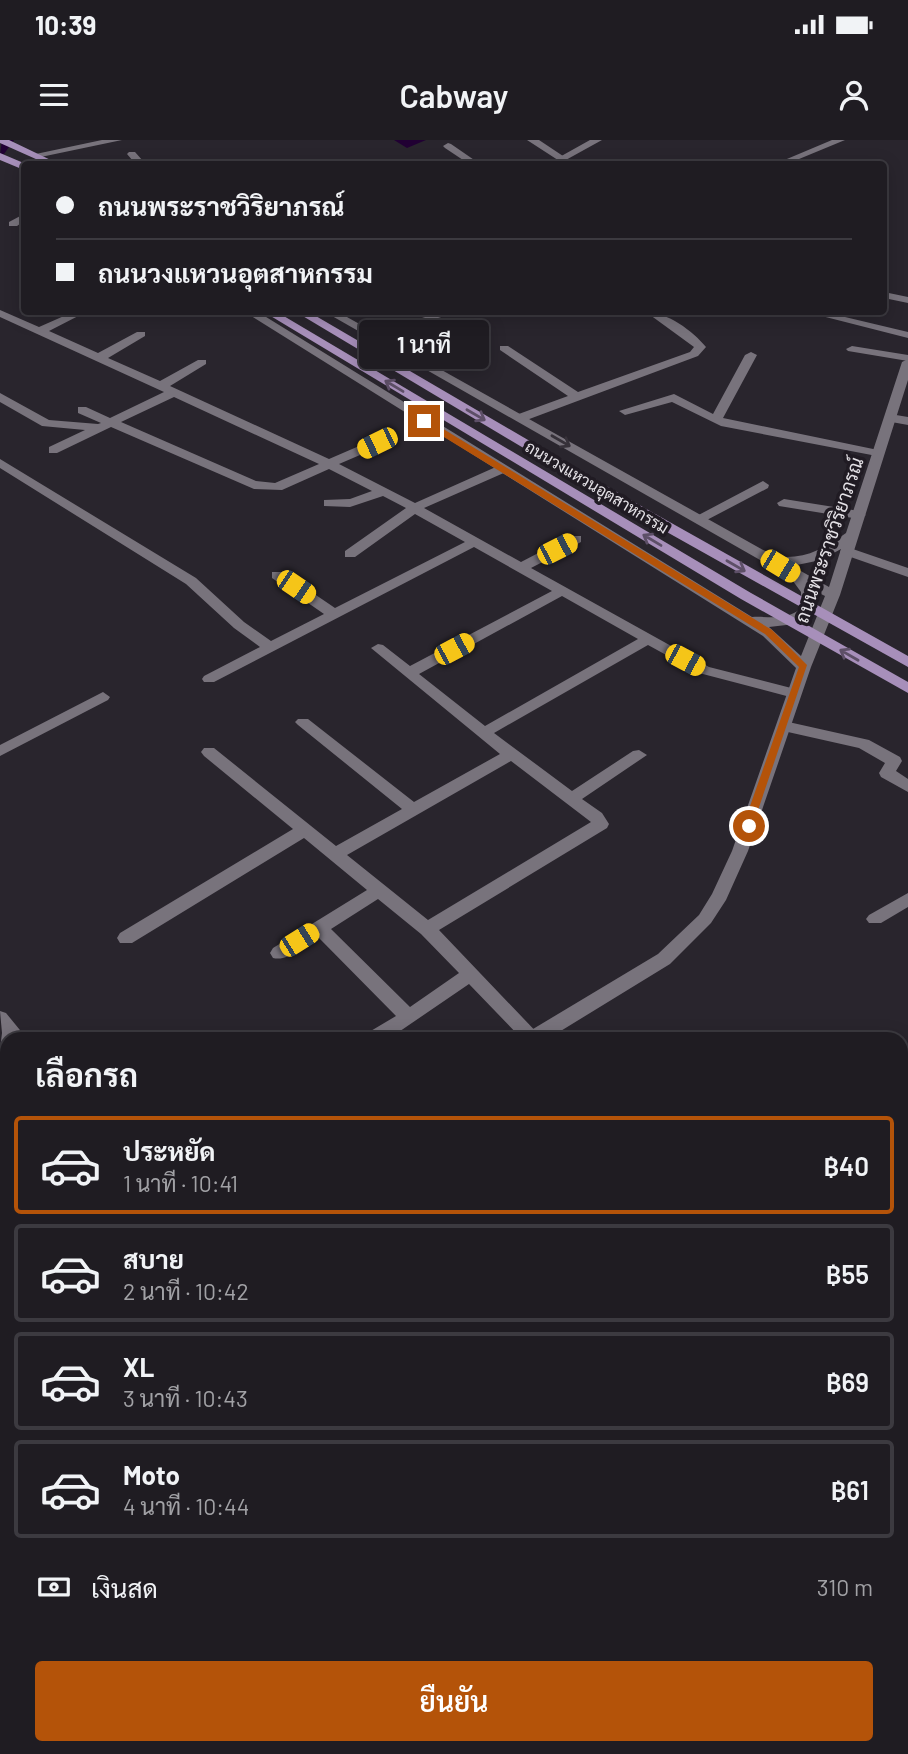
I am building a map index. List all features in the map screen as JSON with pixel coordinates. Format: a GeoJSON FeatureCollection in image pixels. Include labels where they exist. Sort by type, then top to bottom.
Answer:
{"type":"FeatureCollection","features":[{"type":"Feature","properties":{"kind":"main road"},"geometry":{"type":"LineString","coordinates":[[1,140],[48,161]]}},
{"type":"Feature","properties":{"kind":"main road"},"geometry":{"type":"LineString","coordinates":[[2,159],[21,167]]}},
{"type":"Feature","properties":{"kind":"main road","name":"ถนนวงแหวนอุตสาหกรรม"},"geometry":{"type":"LineString","coordinates":[[275,315],[746,596],[908,688]]}},
{"type":"Feature","properties":{"kind":"main road","name":"ถนนวงแหวนอุตสาหกรรม"},"geometry":{"type":"LineString","coordinates":[[307,315],[641,512],[908,662]]}},
{"type":"Feature","properties":{"kind":"street"},"geometry":{"type":"LineString","coordinates":[[36,155],[117,140]]}},
{"type":"Feature","properties":{"kind":"street"},"geometry":{"type":"LineString","coordinates":[[532,140],[564,161]]}},
{"type":"Feature","properties":{"kind":"street"},"geometry":{"type":"LineString","coordinates":[[566,161],[597,140]]}},
{"type":"Feature","properties":{"kind":"street"},"geometry":{"type":"LineString","coordinates":[[788,161],[840,140]]}},
{"type":"Feature","properties":{"kind":"street"},"geometry":{"type":"LineString","coordinates":[[448,146],[470,161]]}},
{"type":"Feature","properties":{"kind":"street"},"geometry":{"type":"LineString","coordinates":[[13,224],[21,219]]}},
{"type":"Feature","properties":{"kind":"street"},"geometry":{"type":"LineString","coordinates":[[887,296],[908,300]]}},
{"type":"Feature","properties":{"kind":"street"},"geometry":{"type":"LineString","coordinates":[[3,315],[21,309]]}},
{"type":"Feature","properties":{"kind":"street"},"geometry":{"type":"LineString","coordinates":[[3,315],[383,491],[704,670],[794,693]]}},
{"type":"Feature","properties":{"kind":"street"},"geometry":{"type":"LineString","coordinates":[[39,331],[74,315]]}},
{"type":"Feature","properties":{"kind":"street","name":"ถนนวงแหวนอุตสาหกรรม"},"geometry":{"type":"LineString","coordinates":[[256,315],[768,632],[804,667]]}},
{"type":"Feature","properties":{"kind":"street","name":"ถนนวงแหวนอุตสาหกรรม"},"geometry":{"type":"LineString","coordinates":[[337,315],[833,596]]}},
{"type":"Feature","properties":{"kind":"street"},"geometry":{"type":"LineString","coordinates":[[374,335],[441,315]]}},
{"type":"Feature","properties":{"kind":"street"},"geometry":{"type":"LineString","coordinates":[[520,418],[694,354],[700,347],[693,339],[656,315]]}},
{"type":"Feature","properties":{"kind":"street"},"geometry":{"type":"LineString","coordinates":[[825,315],[908,335]]}},
{"type":"Feature","properties":{"kind":"street"},"geometry":{"type":"LineString","coordinates":[[97,359],[141,334]]}},
{"type":"Feature","properties":{"kind":"street"},"geometry":{"type":"LineString","coordinates":[[504,348],[577,397]]}},
{"type":"Feature","properties":{"kind":"street"},"geometry":{"type":"LineString","coordinates":[[852,349],[908,360]]}},
{"type":"Feature","properties":{"kind":"street"},"geometry":{"type":"LineString","coordinates":[[716,420],[751,355]]}},
{"type":"Feature","properties":{"kind":"street","name":"ถนนพระราชวิริยาภรณ์"},"geometry":{"type":"LineString","coordinates":[[544,1032],[664,959],[705,919],[720,895],[740,851],[794,693],[833,596],[908,360]]}},
{"type":"Feature","properties":{"kind":"street"},"geometry":{"type":"LineString","coordinates":[[53,450],[107,425],[165,390],[202,362]]}},
{"type":"Feature","properties":{"kind":"street"},"geometry":{"type":"LineString","coordinates":[[0,397],[46,423],[107,425]]}},
{"type":"Feature","properties":{"kind":"street"},"geometry":{"type":"LineString","coordinates":[[625,411],[674,398],[716,420],[878,454]]}},
{"type":"Feature","properties":{"kind":"street"},"geometry":{"type":"LineString","coordinates":[[82,410],[107,425],[263,488],[276,487],[377,443]]}},
{"type":"Feature","properties":{"kind":"street"},"geometry":{"type":"LineString","coordinates":[[890,418],[908,421]]}},
{"type":"Feature","properties":{"kind":"street"},"geometry":{"type":"LineString","coordinates":[[0,463],[191,581],[239,625],[269,647]]}},
{"type":"Feature","properties":{"kind":"street"},"geometry":{"type":"LineString","coordinates":[[350,554],[414,508],[502,469]]}},
{"type":"Feature","properties":{"kind":"street"},"geometry":{"type":"LineString","coordinates":[[698,519],[763,485]]}},
{"type":"Feature","properties":{"kind":"street"},"geometry":{"type":"LineString","coordinates":[[329,503],[354,503],[383,491]]}},
{"type":"Feature","properties":{"kind":"street"},"geometry":{"type":"LineString","coordinates":[[784,503],[859,515]]}},
{"type":"Feature","properties":{"kind":"street"},"geometry":{"type":"LineString","coordinates":[[765,557],[781,562],[799,562],[817,557],[852,535]]}},
{"type":"Feature","properties":{"kind":"street"},"geometry":{"type":"LineString","coordinates":[[520,568],[576,539]]}},
{"type":"Feature","properties":{"kind":"street"},"geometry":{"type":"LineString","coordinates":[[209,679],[474,542]]}},
{"type":"Feature","properties":{"kind":"street"},"geometry":{"type":"LineString","coordinates":[[847,551],[908,573]]}},
{"type":"Feature","properties":{"kind":"street"},"geometry":{"type":"LineString","coordinates":[[277,575],[333,613]]}},
{"type":"Feature","properties":{"kind":"street"},"geometry":{"type":"LineString","coordinates":[[694,587],[749,618],[767,624],[786,624],[808,611],[808,592],[794,575]]}},
{"type":"Feature","properties":{"kind":"street"},"geometry":{"type":"LineString","coordinates":[[411,672],[562,591]]}},
{"type":"Feature","properties":{"kind":"street"},"geometry":{"type":"LineString","coordinates":[[485,732],[648,639]]}},
{"type":"Feature","properties":{"kind":"street"},"geometry":{"type":"LineString","coordinates":[[378,648],[596,817],[601,824],[427,929]]}},
{"type":"Feature","properties":{"kind":"street"},"geometry":{"type":"LineString","coordinates":[[0,751],[103,697]]}},
{"type":"Feature","properties":{"kind":"street"},"geometry":{"type":"LineString","coordinates":[[303,722],[413,810]]}},
{"type":"Feature","properties":{"kind":"street"},"geometry":{"type":"LineString","coordinates":[[784,726],[868,746],[895,762],[887,773],[908,787]]}},
{"type":"Feature","properties":{"kind":"street"},"geometry":{"type":"LineString","coordinates":[[209,752],[427,929],[526,1032]]}},
{"type":"Feature","properties":{"kind":"street"},"geometry":{"type":"LineString","coordinates":[[336,854],[512,754]]}},
{"type":"Feature","properties":{"kind":"street"},"geometry":{"type":"LineString","coordinates":[[572,799],[639,755]]}},
{"type":"Feature","properties":{"kind":"street"},"geometry":{"type":"LineString","coordinates":[[126,938],[306,829]]}},
{"type":"Feature","properties":{"kind":"street"},"geometry":{"type":"LineString","coordinates":[[279,953],[378,891]]}},
{"type":"Feature","properties":{"kind":"street"},"geometry":{"type":"LineString","coordinates":[[875,919],[908,899]]}},
{"type":"Feature","properties":{"kind":"street"},"geometry":{"type":"LineString","coordinates":[[319,928],[409,1017]]}},
{"type":"Feature","properties":{"kind":"street"},"geometry":{"type":"LineString","coordinates":[[384,1032],[471,973]]}},
{"type":"Feature","properties":{"kind":"street"},"geometry":{"type":"LineString","coordinates":[[0,1018],[12,1032]]}},
{"type":"Feature","properties":{"kind":"waterway"},"geometry":{"type":"LineString","coordinates":[[0,151],[8,140]]}},
{"type":"Feature","properties":{"kind":"waterway"},"geometry":{"type":"LineString","coordinates":[[400,140],[407,144],[420,140]]}},
{"type":"Feature","properties":{"kind":"route"},"geometry":{"type":"LineString","coordinates":[[424,421],[768,632],[804,667],[749,826]]}}]}
